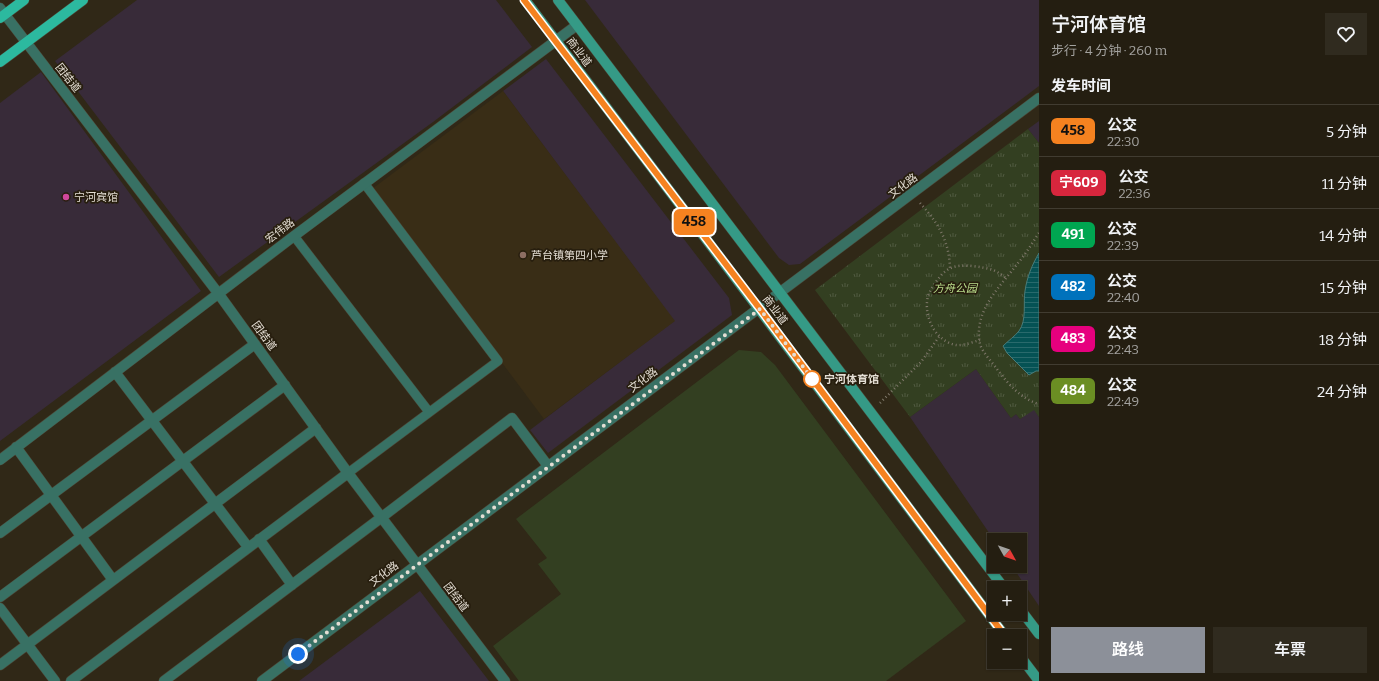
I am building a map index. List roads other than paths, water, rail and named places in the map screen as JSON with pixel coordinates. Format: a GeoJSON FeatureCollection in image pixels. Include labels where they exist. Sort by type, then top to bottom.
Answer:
{"type":"FeatureCollection","features":[{"type":"Feature","properties":{"kind":"main road"},"geometry":{"type":"LineString","coordinates":[[2,14],[24,0]]}},
{"type":"Feature","properties":{"kind":"main road"},"geometry":{"type":"LineString","coordinates":[[0,62],[83,0]]}},
{"type":"Feature","properties":{"kind":"main road","name":"商业道"},"geometry":{"type":"LineString","coordinates":[[524,0],[760,309],[1000,629]]}},
{"type":"Feature","properties":{"kind":"main road","name":"商业道"},"geometry":{"type":"LineString","coordinates":[[558,0],[781,292],[999,581]]}},
{"type":"Feature","properties":{"kind":"main road"},"geometry":{"type":"LineString","coordinates":[[1027,618],[1039,634]]}},
{"type":"Feature","properties":{"kind":"main road"},"geometry":{"type":"LineString","coordinates":[[1027,665],[1039,681]]}},
{"type":"Feature","properties":{"kind":"street","name":"团结道"},"geometry":{"type":"LineString","coordinates":[[2,14],[26,42],[218,293],[382,518],[505,681]]}},
{"type":"Feature","properties":{"kind":"street","name":"宏伟路"},"geometry":{"type":"LineString","coordinates":[[0,460],[218,293],[577,25]]}},
{"type":"Feature","properties":{"kind":"street","name":"文化路"},"geometry":{"type":"LineString","coordinates":[[262,681],[760,309],[1039,98]]}},
{"type":"Feature","properties":{"kind":"street"},"geometry":{"type":"LineString","coordinates":[[0,533],[255,344]]}},
{"type":"Feature","properties":{"kind":"street"},"geometry":{"type":"LineString","coordinates":[[115,372],[248,547]]}},
{"type":"Feature","properties":{"kind":"street"},"geometry":{"type":"LineString","coordinates":[[0,597],[285,385]]}},
{"type":"Feature","properties":{"kind":"street"},"geometry":{"type":"LineString","coordinates":[[164,681],[382,518],[512,418],[548,466]]}},
{"type":"Feature","properties":{"kind":"street"},"geometry":{"type":"LineString","coordinates":[[0,665],[316,428]]}},
{"type":"Feature","properties":{"kind":"street"},"geometry":{"type":"LineString","coordinates":[[16,447],[113,580]]}},
{"type":"Feature","properties":{"kind":"street"},"geometry":{"type":"LineString","coordinates":[[71,681],[348,472]]}},
{"type":"Feature","properties":{"kind":"street"},"geometry":{"type":"LineString","coordinates":[[259,539],[292,585]]}},
{"type":"Feature","properties":{"kind":"street"},"geometry":{"type":"LineString","coordinates":[[0,608],[55,681]]}},
{"type":"Feature","properties":{"kind":"lane"},"geometry":{"type":"LineString","coordinates":[[348,472],[498,361],[364,183]]}},
{"type":"Feature","properties":{"kind":"lane"},"geometry":{"type":"LineString","coordinates":[[294,236],[429,412]]}},
{"type":"Feature","properties":{"kind":"water"},"geometry":{"type":"Polygon","coordinates":[[[1039,253],[1039,371],[1029,375],[1007,353],[1003,346],[1019,331],[1023,322],[1024,296],[1027,281],[1039,253]]]}},
{"type":"Feature","properties":{"kind":"place","name":"宁河宾馆"},"geometry":{"type":"Point","coordinates":[66,197]}},
{"type":"Feature","properties":{"kind":"place","name":"芦台镇第四小学"},"geometry":{"type":"Point","coordinates":[523,255]}},
{"type":"Feature","properties":{"kind":"place","name":"宁河体育馆"},"geometry":{"type":"Point","coordinates":[812,379]}},
{"type":"Feature","properties":{"kind":"park label","name":"方舟公园"},"geometry":{"type":"Point","coordinates":[955,288]}}]}
